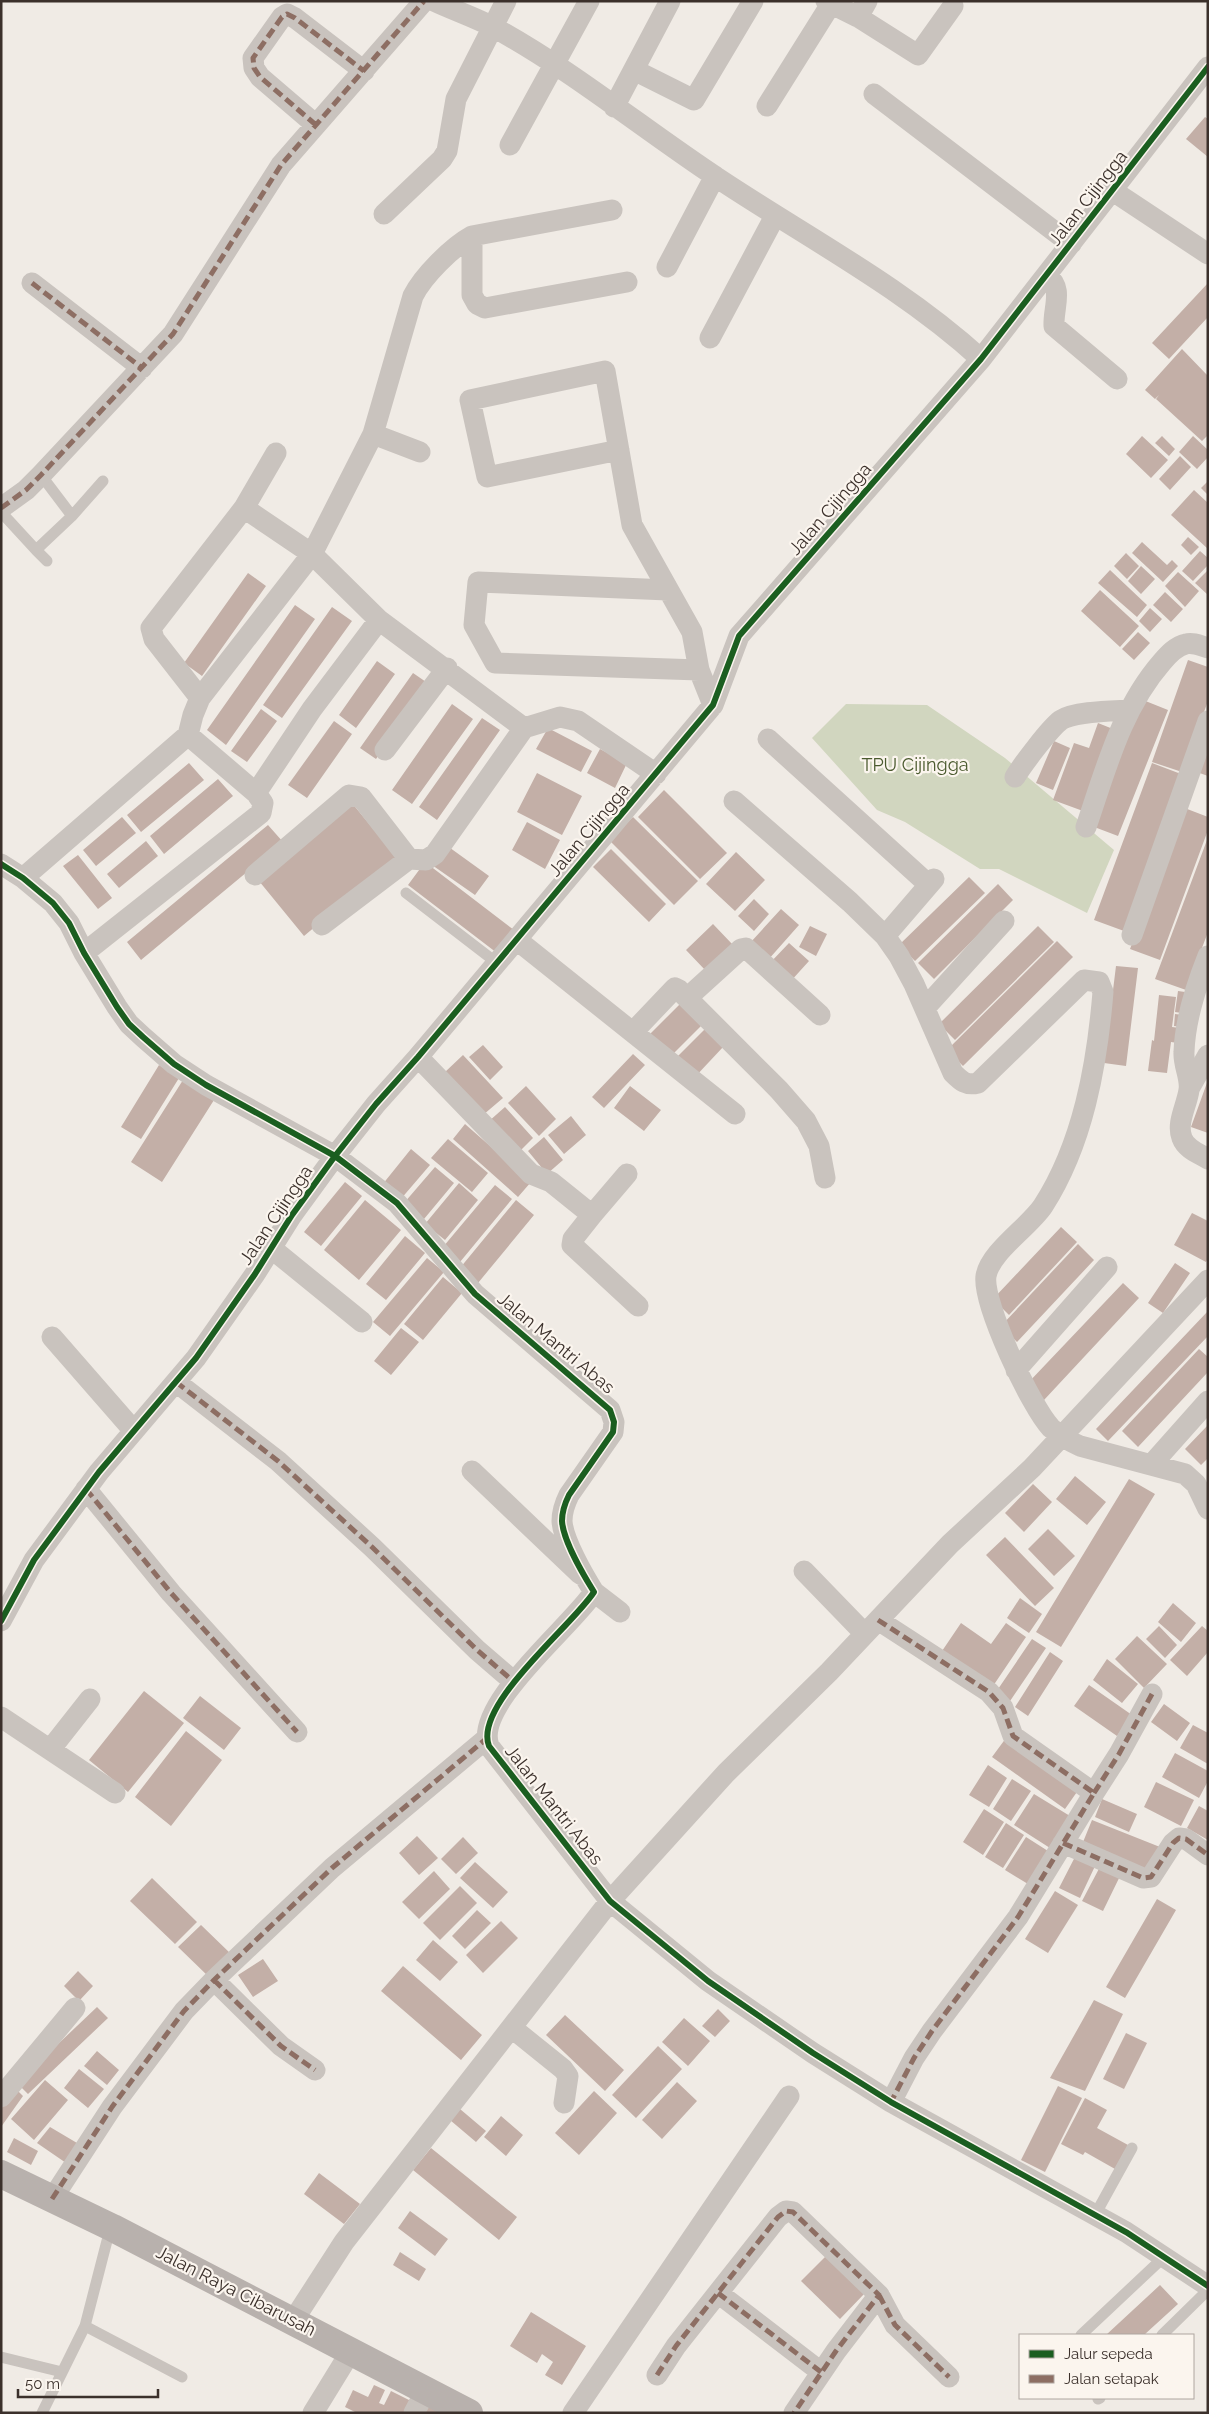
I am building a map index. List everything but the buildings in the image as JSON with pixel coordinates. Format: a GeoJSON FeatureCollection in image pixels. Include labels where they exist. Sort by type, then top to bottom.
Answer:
{"type":"FeatureCollection","features":[{"type":"Feature","properties":{"kind":"main road","name":"Jalan Raya Cibarusah"},"geometry":{"type":"LineString","coordinates":[[1,2174],[113,2228],[469,2413]]}},
{"type":"Feature","properties":{"kind":"main road","name":"Jalan Raya Cibarusah"},"geometry":{"type":"LineString","coordinates":[[1,2181],[110,2233],[348,2356],[418,2404],[455,2413]]}},
{"type":"Feature","properties":{"kind":"street"},"geometry":{"type":"LineString","coordinates":[[1,508],[26,490],[41,475],[173,334],[282,165],[424,1]]}},
{"type":"Feature","properties":{"kind":"street"},"geometry":{"type":"LineString","coordinates":[[434,1],[492,27],[555,65],[775,216],[903,296],[937,321],[981,359]]}},
{"type":"Feature","properties":{"kind":"street"},"geometry":{"type":"LineString","coordinates":[[384,214],[442,159],[447,151],[456,100],[506,1]]}},
{"type":"Feature","properties":{"kind":"street"},"geometry":{"type":"LineString","coordinates":[[510,145],[589,1]]}},
{"type":"Feature","properties":{"kind":"street"},"geometry":{"type":"LineString","coordinates":[[614,107],[670,1]]}},
{"type":"Feature","properties":{"kind":"street"},"geometry":{"type":"LineString","coordinates":[[634,70],[694,100],[753,1]]}},
{"type":"Feature","properties":{"kind":"street"},"geometry":{"type":"LineString","coordinates":[[767,106],[829,2],[862,9],[918,55],[953,6]]}},
{"type":"Feature","properties":{"kind":"street"},"geometry":{"type":"LineString","coordinates":[[316,125],[260,77],[254,68],[253,58],[282,17],[287,14],[295,18],[364,71]]}},
{"type":"Feature","properties":{"kind":"street","name":"Jalan Cijingga"},"geometry":{"type":"LineString","coordinates":[[1,1621],[34,1560],[86,1490],[201,1350],[292,1215],[335,1156],[376,1104],[418,1057],[714,705],[740,636],[981,359],[1208,67]]}},
{"type":"Feature","properties":{"kind":"street"},"geometry":{"type":"LineString","coordinates":[[874,94],[1071,244]]}},
{"type":"Feature","properties":{"kind":"street"},"geometry":{"type":"LineString","coordinates":[[667,267],[715,176]]}},
{"type":"Feature","properties":{"kind":"street"},"geometry":{"type":"LineString","coordinates":[[1112,191],[1208,254]]}},
{"type":"Feature","properties":{"kind":"street"},"geometry":{"type":"LineString","coordinates":[[24,878],[188,735],[192,716],[200,698],[312,554],[373,434],[416,292],[431,272],[464,240],[472,236],[612,210]]}},
{"type":"Feature","properties":{"kind":"street"},"geometry":{"type":"LineString","coordinates":[[710,338],[775,216]]}},
{"type":"Feature","properties":{"kind":"street"},"geometry":{"type":"LineString","coordinates":[[472,236],[472,295],[477,304],[486,308],[627,282]]}},
{"type":"Feature","properties":{"kind":"street"},"geometry":{"type":"LineString","coordinates":[[1047,276],[1053,280],[1057,288],[1054,326],[1117,379]]}},
{"type":"Feature","properties":{"kind":"street"},"geometry":{"type":"LineString","coordinates":[[32,283],[142,368]]}},
{"type":"Feature","properties":{"kind":"street"},"geometry":{"type":"LineString","coordinates":[[619,450],[487,477],[470,400],[606,371],[632,525],[692,632],[699,670],[714,705]]}},
{"type":"Feature","properties":{"kind":"street"},"geometry":{"type":"LineString","coordinates":[[373,434],[420,452]]}},
{"type":"Feature","properties":{"kind":"street"},"geometry":{"type":"LineString","coordinates":[[200,698],[154,639],[151,628],[244,508],[276,454]]}},
{"type":"Feature","properties":{"kind":"street"},"geometry":{"type":"LineString","coordinates":[[244,508],[312,554],[379,620],[447,668],[524,728]]}},
{"type":"Feature","properties":{"kind":"street"},"geometry":{"type":"LineString","coordinates":[[668,590],[478,582],[474,626],[495,662],[699,670]]}},
{"type":"Feature","properties":{"kind":"street"},"geometry":{"type":"LineString","coordinates":[[256,794],[312,709],[379,620]]}},
{"type":"Feature","properties":{"kind":"street"},"geometry":{"type":"LineString","coordinates":[[1086,827],[1119,732],[1147,679],[1176,648],[1191,643],[1208,648]]}},
{"type":"Feature","properties":{"kind":"street"},"geometry":{"type":"LineString","coordinates":[[385,750],[447,668]]}},
{"type":"Feature","properties":{"kind":"street"},"geometry":{"type":"LineString","coordinates":[[1015,777],[1024,763],[1062,720],[1092,712],[1130,710]]}},
{"type":"Feature","properties":{"kind":"street"},"geometry":{"type":"LineString","coordinates":[[322,925],[409,859],[426,860],[436,854],[524,728],[560,717],[578,721],[656,774]]}},
{"type":"Feature","properties":{"kind":"street"},"geometry":{"type":"LineString","coordinates":[[1132,935],[1199,778],[1208,721]]}},
{"type":"Feature","properties":{"kind":"street"},"geometry":{"type":"LineString","coordinates":[[84,953],[259,815],[262,803],[256,794],[188,735]]}},
{"type":"Feature","properties":{"kind":"street"},"geometry":{"type":"LineString","coordinates":[[768,739],[931,881],[885,936]]}},
{"type":"Feature","properties":{"kind":"street"},"geometry":{"type":"LineString","coordinates":[[255,876],[349,795],[361,797],[409,859]]}},
{"type":"Feature","properties":{"kind":"street"},"geometry":{"type":"LineString","coordinates":[[734,801],[850,902],[885,936],[899,956],[925,1008],[953,1073],[963,1082],[971,1085],[978,1083],[987,1076],[1084,980],[1099,982],[1102,986],[1101,1012],[1094,1060],[1087,1095],[1073,1144],[1042,1206],[992,1262],[986,1277],[986,1291],[1016,1370],[1026,1390],[1050,1427],[1080,1446],[1152,1464],[1190,1478],[1196,1484],[1208,1509]]}},
{"type":"Feature","properties":{"kind":"street","name":"Jalan Mantri Abas"},"geometry":{"type":"LineString","coordinates":[[1,864],[24,878],[53,902],[69,923],[84,953],[130,1024],[174,1064],[206,1085],[335,1156],[397,1203],[475,1294],[610,1410],[614,1422],[613,1432],[569,1495],[562,1513],[562,1526],[590,1585],[580,1611],[513,1681],[493,1715],[486,1739],[489,1746],[610,1901],[708,1981],[813,2053],[891,2102],[1165,2256],[1208,2286]]}},
{"type":"Feature","properties":{"kind":"street"},"geometry":{"type":"LineString","coordinates":[[925,1008],[1004,921]]}},
{"type":"Feature","properties":{"kind":"street"},"geometry":{"type":"LineString","coordinates":[[517,940],[735,1114]]}},
{"type":"Feature","properties":{"kind":"street"},"geometry":{"type":"LineString","coordinates":[[687,998],[740,949],[746,948],[820,1015]]}},
{"type":"Feature","properties":{"kind":"street"},"geometry":{"type":"LineString","coordinates":[[1190,1087],[1184,1066],[1184,1050],[1195,990],[1208,956]]}},
{"type":"Feature","properties":{"kind":"street"},"geometry":{"type":"LineString","coordinates":[[633,1032],[674,989],[679,990],[779,1090],[806,1121],[819,1146],[825,1178]]}},
{"type":"Feature","properties":{"kind":"street"},"geometry":{"type":"LineString","coordinates":[[1208,1055],[1190,1087],[1180,1129],[1181,1135],[1188,1147],[1208,1159]]}},
{"type":"Feature","properties":{"kind":"street"},"geometry":{"type":"LineString","coordinates":[[418,1057],[531,1174],[551,1182],[592,1215]]}},
{"type":"Feature","properties":{"kind":"street"},"geometry":{"type":"LineString","coordinates":[[627,1174],[573,1239],[572,1244],[638,1306]]}},
{"type":"Feature","properties":{"kind":"street"},"geometry":{"type":"LineString","coordinates":[[271,1248],[362,1322]]}},
{"type":"Feature","properties":{"kind":"street"},"geometry":{"type":"LineString","coordinates":[[1016,1370],[1108,1267]]}},
{"type":"Feature","properties":{"kind":"street"},"geometry":{"type":"LineString","coordinates":[[293,2321],[344,2242],[610,1901],[726,1773],[871,1627],[950,1544],[1062,1436],[1208,1280]]}},
{"type":"Feature","properties":{"kind":"street"},"geometry":{"type":"LineString","coordinates":[[52,1337],[134,1431]]}},
{"type":"Feature","properties":{"kind":"street"},"geometry":{"type":"LineString","coordinates":[[176,1382],[278,1461],[372,1547],[477,1650],[513,1681]]}},
{"type":"Feature","properties":{"kind":"street"},"geometry":{"type":"LineString","coordinates":[[1152,1464],[1208,1401]]}},
{"type":"Feature","properties":{"kind":"street"},"geometry":{"type":"LineString","coordinates":[[472,1470],[620,1612]]}},
{"type":"Feature","properties":{"kind":"street"},"geometry":{"type":"LineString","coordinates":[[86,1490],[171,1593],[298,1732]]}},
{"type":"Feature","properties":{"kind":"street"},"geometry":{"type":"LineString","coordinates":[[804,1571],[871,1627],[989,1692],[1003,1708],[1013,1736],[1094,1793]]}},
{"type":"Feature","properties":{"kind":"street"},"geometry":{"type":"LineString","coordinates":[[891,2102],[923,2044],[1018,1917],[1118,1754],[1152,1694]]}},
{"type":"Feature","properties":{"kind":"street"},"geometry":{"type":"LineString","coordinates":[[49,1748],[53,1746],[90,1699]]}},
{"type":"Feature","properties":{"kind":"street"},"geometry":{"type":"LineString","coordinates":[[1,1717],[115,1793]]}},
{"type":"Feature","properties":{"kind":"street"},"geometry":{"type":"LineString","coordinates":[[52,2199],[112,2106],[184,2011],[332,1868],[486,1739]]}},
{"type":"Feature","properties":{"kind":"street"},"geometry":{"type":"LineString","coordinates":[[1063,1843],[1143,1878],[1151,1877],[1173,1843],[1179,1838],[1186,1839],[1208,1855]]}},
{"type":"Feature","properties":{"kind":"street"},"geometry":{"type":"LineString","coordinates":[[214,1980],[282,2046],[315,2070]]}},
{"type":"Feature","properties":{"kind":"street"},"geometry":{"type":"LineString","coordinates":[[1,2097],[75,2008]]}},
{"type":"Feature","properties":{"kind":"street"},"geometry":{"type":"LineString","coordinates":[[512,2028],[563,2069],[568,2076],[564,2103]]}},
{"type":"Feature","properties":{"kind":"street"},"geometry":{"type":"LineString","coordinates":[[574,2413],[789,2096]]}},
{"type":"Feature","properties":{"kind":"street"},"geometry":{"type":"LineString","coordinates":[[657,2376],[676,2346],[778,2217],[786,2211],[793,2212],[878,2295],[895,2325],[949,2377]]}},
{"type":"Feature","properties":{"kind":"street"},"geometry":{"type":"LineString","coordinates":[[718,2293],[821,2372]]}},
{"type":"Feature","properties":{"kind":"street"},"geometry":{"type":"LineString","coordinates":[[794,2413],[821,2372],[878,2295]]}},
{"type":"Feature","properties":{"kind":"street"},"geometry":{"type":"LineString","coordinates":[[313,2413],[348,2356]]}},
{"type":"Feature","properties":{"kind":"lane"},"geometry":{"type":"LineString","coordinates":[[41,475],[72,516]]}},
{"type":"Feature","properties":{"kind":"lane"},"geometry":{"type":"LineString","coordinates":[[36,550],[72,516],[103,481]]}},
{"type":"Feature","properties":{"kind":"lane"},"geometry":{"type":"LineString","coordinates":[[1,512],[46,561]]}},
{"type":"Feature","properties":{"kind":"lane"},"geometry":{"type":"LineString","coordinates":[[406,893],[497,963]]}},
{"type":"Feature","properties":{"kind":"lane"},"geometry":{"type":"LineString","coordinates":[[1095,2215],[1132,2148]]}},
{"type":"Feature","properties":{"kind":"lane"},"geometry":{"type":"LineString","coordinates":[[42,2413],[85,2326],[110,2233]]}},
{"type":"Feature","properties":{"kind":"lane"},"geometry":{"type":"LineString","coordinates":[[1082,2334],[1165,2256]]}},
{"type":"Feature","properties":{"kind":"lane"},"geometry":{"type":"LineString","coordinates":[[1163,2334],[1208,2290]]}},
{"type":"Feature","properties":{"kind":"lane"},"geometry":{"type":"LineString","coordinates":[[85,2326],[182,2377]]}},
{"type":"Feature","properties":{"kind":"lane"},"geometry":{"type":"LineString","coordinates":[[1,2357],[62,2372]]}},
{"type":"Feature","properties":{"kind":"green space","name":"TPU Cijingga"},"geometry":{"type":"Polygon","coordinates":[[[846,704],[927,705],[1005,758],[1114,850],[1087,913],[999,869],[980,869],[905,822],[877,810],[812,738],[846,704]]]}},
{"type":"Feature","properties":{"kind":"marked path"},"geometry":{"type":"LineString","coordinates":[[1,508],[26,490],[41,475],[173,334],[281,165],[424,1]]}},
{"type":"Feature","properties":{"kind":"marked path"},"geometry":{"type":"LineString","coordinates":[[316,125],[260,77],[254,68],[253,58],[282,17],[287,14],[295,18],[364,71]]}},
{"type":"Feature","properties":{"kind":"marked path"},"geometry":{"type":"LineString","coordinates":[[32,283],[142,368]]}},
{"type":"Feature","properties":{"kind":"marked path"},"geometry":{"type":"LineString","coordinates":[[176,1382],[278,1461],[372,1547],[477,1650],[513,1681]]}},
{"type":"Feature","properties":{"kind":"marked path"},"geometry":{"type":"LineString","coordinates":[[86,1489],[171,1593],[297,1732]]}},
{"type":"Feature","properties":{"kind":"marked path"},"geometry":{"type":"LineString","coordinates":[[878,1620],[989,1692],[1003,1708],[1013,1736],[1094,1793],[1018,1917],[932,2031],[914,2058],[891,2102]]}},
{"type":"Feature","properties":{"kind":"marked path"},"geometry":{"type":"LineString","coordinates":[[1094,1793],[1119,1754],[1152,1694]]}},
{"type":"Feature","properties":{"kind":"marked path"},"geometry":{"type":"LineString","coordinates":[[52,2199],[112,2107],[184,2011],[332,1868],[486,1739]]}},
{"type":"Feature","properties":{"kind":"marked path"},"geometry":{"type":"LineString","coordinates":[[1063,1843],[1143,1878],[1151,1877],[1173,1843],[1179,1838],[1186,1839],[1208,1855]]}},
{"type":"Feature","properties":{"kind":"marked path"},"geometry":{"type":"LineString","coordinates":[[214,1980],[281,2046],[315,2070]]}},
{"type":"Feature","properties":{"kind":"marked path"},"geometry":{"type":"LineString","coordinates":[[657,2375],[676,2346],[778,2217],[786,2211],[793,2212],[879,2295],[836,2351],[794,2413]]}},
{"type":"Feature","properties":{"kind":"marked path"},"geometry":{"type":"LineString","coordinates":[[718,2293],[821,2372]]}},
{"type":"Feature","properties":{"kind":"marked path"},"geometry":{"type":"LineString","coordinates":[[879,2295],[895,2325],[949,2377]]}},
{"type":"Feature","properties":{"kind":"cycle path"},"geometry":{"type":"LineString","coordinates":[[1,1621],[34,1560],[99,1472],[196,1358],[255,1274],[292,1215],[335,1156],[376,1104],[418,1057],[713,705],[739,636],[981,359],[1208,67]]}},
{"type":"Feature","properties":{"kind":"cycle path"},"geometry":{"type":"LineString","coordinates":[[1,864],[23,878],[53,903],[69,923],[84,953],[117,1007],[129,1024],[143,1037],[174,1064],[206,1085],[335,1156],[397,1203],[475,1294],[610,1410],[614,1422],[613,1432],[569,1495],[562,1517],[563,1529],[570,1548],[594,1592],[583,1607],[527,1666],[509,1688],[496,1709],[488,1729],[489,1746],[610,1901],[708,1981],[813,2053],[891,2102],[1126,2232],[1208,2286]]}}]}
